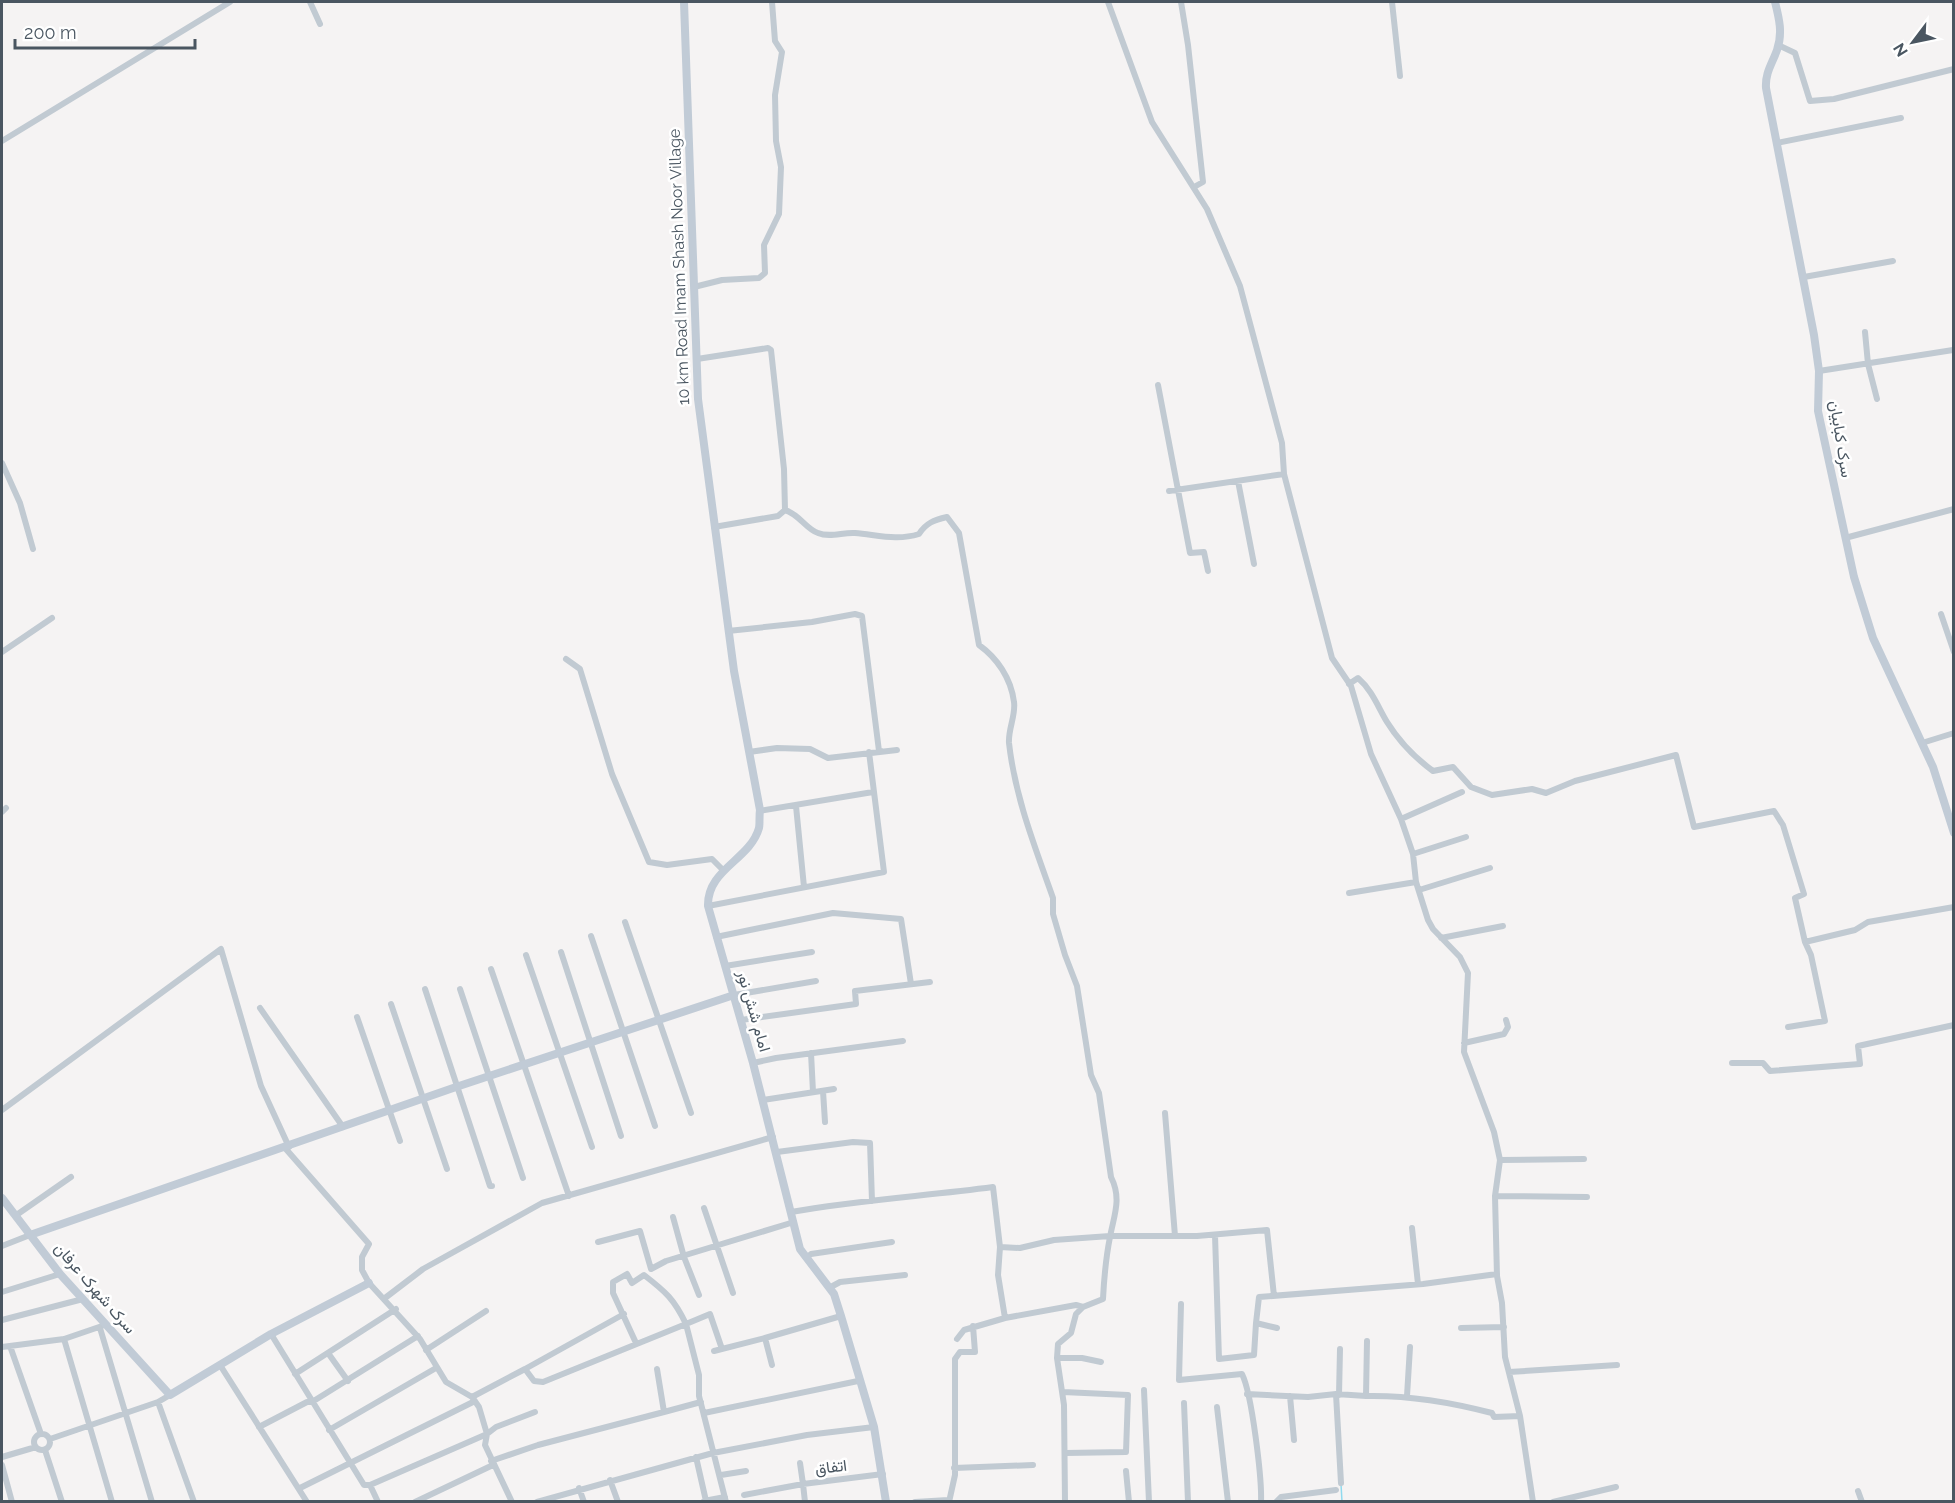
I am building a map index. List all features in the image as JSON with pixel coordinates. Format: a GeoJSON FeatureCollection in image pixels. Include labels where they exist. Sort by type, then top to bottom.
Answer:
{"type":"FeatureCollection","features":[{"type":"Feature","properties":{"kind":"street"},"geometry":{"type":"LineString","coordinates":[[2,141],[230,2]]}},
{"type":"Feature","properties":{"kind":"street"},"geometry":{"type":"LineString","coordinates":[[310,2],[320,24]]}},
{"type":"Feature","properties":{"kind":"street","name":"10 km Road Imam Shash Noor Village"},"geometry":{"type":"LineString","coordinates":[[684,2],[698,399],[714,529]]}},
{"type":"Feature","properties":{"kind":"street"},"geometry":{"type":"LineString","coordinates":[[694,287],[722,280],[759,278],[765,273],[767,254],[764,245],[779,214],[780,196],[775,95],[782,52],[775,40],[772,2]]}},
{"type":"Feature","properties":{"kind":"street"},"geometry":{"type":"LineString","coordinates":[[1108,2],[1152,122],[1207,209],[1240,285],[1282,443],[1284,474],[1332,658],[1349,684],[1371,753],[1401,819],[1413,854],[1416,882],[1428,920],[1441,938],[1460,957],[1468,973],[1464,1052],[1494,1132],[1500,1160],[1495,1196],[1497,1274],[1504,1327],[1505,1357],[1520,1416],[1533,1502]]}},
{"type":"Feature","properties":{"kind":"street"},"geometry":{"type":"LineString","coordinates":[[1181,2],[1203,182],[1194,187]]}},
{"type":"Feature","properties":{"kind":"street"},"geometry":{"type":"LineString","coordinates":[[1392,2],[1400,76]]}},
{"type":"Feature","properties":{"kind":"street","name":"سرک کبابیان"},"geometry":{"type":"LineString","coordinates":[[1775,2],[1781,26],[1779,45],[1766,79],[1804,277],[1819,371],[1818,411],[1845,538],[1873,638],[1923,743],[1950,808],[1953,833]]}},
{"type":"Feature","properties":{"kind":"street"},"geometry":{"type":"LineString","coordinates":[[1779,45],[1795,53],[1810,101],[1834,99],[1953,69]]}},
{"type":"Feature","properties":{"kind":"street"},"geometry":{"type":"LineString","coordinates":[[1777,143],[1901,118]]}},
{"type":"Feature","properties":{"kind":"street"},"geometry":{"type":"LineString","coordinates":[[1804,277],[1893,261]]}},
{"type":"Feature","properties":{"kind":"street"},"geometry":{"type":"LineString","coordinates":[[1865,332],[1868,364],[1876,399]]}},
{"type":"Feature","properties":{"kind":"street"},"geometry":{"type":"LineString","coordinates":[[697,359],[768,348],[771,350],[784,469],[785,510]]}},
{"type":"Feature","properties":{"kind":"street"},"geometry":{"type":"LineString","coordinates":[[1819,371],[1953,350]]}},
{"type":"Feature","properties":{"kind":"street"},"geometry":{"type":"LineString","coordinates":[[1158,385],[1190,553],[1204,552],[1208,571]]}},
{"type":"Feature","properties":{"kind":"street"},"geometry":{"type":"LineString","coordinates":[[2,463],[20,504],[33,549]]}},
{"type":"Feature","properties":{"kind":"street"},"geometry":{"type":"LineString","coordinates":[[1169,491],[1284,474]]}},
{"type":"Feature","properties":{"kind":"street"},"geometry":{"type":"LineString","coordinates":[[1238,481],[1254,564]]}},
{"type":"Feature","properties":{"kind":"street"},"geometry":{"type":"LineString","coordinates":[[1845,538],[1953,509]]}},
{"type":"Feature","properties":{"kind":"street"},"geometry":{"type":"LineString","coordinates":[[785,510],[778,516],[714,529],[728,631],[759,811],[759,827],[753,840],[723,870],[712,885],[708,906],[884,872],[869,752]]}},
{"type":"Feature","properties":{"kind":"street"},"geometry":{"type":"LineString","coordinates":[[785,510],[797,515],[816,533],[828,535],[855,533],[884,539],[919,534],[925,525],[947,517],[959,533],[979,645],[995,658],[1007,677],[1015,703],[1009,740],[1015,781],[1053,898],[1053,914],[1065,955],[1077,986],[1091,1075],[1099,1093],[1111,1177],[1116,1188],[1118,1207],[1110,1236],[1103,1299],[1083,1307],[1076,1314],[1071,1332],[1058,1344],[1057,1358],[1063,1392],[1066,1453],[1065,1502]]}},
{"type":"Feature","properties":{"kind":"street"},"geometry":{"type":"LineString","coordinates":[[1941,614],[1953,648]]}},
{"type":"Feature","properties":{"kind":"street"},"geometry":{"type":"LineString","coordinates":[[728,631],[862,616],[879,751],[881,751]]}},
{"type":"Feature","properties":{"kind":"street"},"geometry":{"type":"LineString","coordinates":[[2,652],[52,618]]}},
{"type":"Feature","properties":{"kind":"street"},"geometry":{"type":"LineString","coordinates":[[566,659],[580,669],[612,774],[649,862],[667,865],[712,859],[723,870]]}},
{"type":"Feature","properties":{"kind":"street"},"geometry":{"type":"LineString","coordinates":[[1349,684],[1358,678],[1367,686],[1389,724],[1411,755],[1433,771],[1453,767],[1471,787],[1492,795],[1532,789],[1546,793],[1575,781],[1676,755],[1694,827],[1774,811],[1783,825],[1804,894],[1795,898],[1805,942],[1811,955],[1825,1021],[1788,1027]]}},
{"type":"Feature","properties":{"kind":"street"},"geometry":{"type":"LineString","coordinates":[[1923,743],[1953,734]]}},
{"type":"Feature","properties":{"kind":"street"},"geometry":{"type":"LineString","coordinates":[[749,752],[777,748],[810,748],[828,758],[897,750]]}},
{"type":"Feature","properties":{"kind":"street"},"geometry":{"type":"LineString","coordinates":[[759,811],[796,807],[873,792]]}},
{"type":"Feature","properties":{"kind":"street"},"geometry":{"type":"LineString","coordinates":[[1401,819],[1462,792]]}},
{"type":"Feature","properties":{"kind":"street"},"geometry":{"type":"LineString","coordinates":[[796,807],[804,887]]}},
{"type":"Feature","properties":{"kind":"street"},"geometry":{"type":"LineString","coordinates":[[1413,854],[1466,837]]}},
{"type":"Feature","properties":{"kind":"street"},"geometry":{"type":"LineString","coordinates":[[1419,890],[1490,868]]}},
{"type":"Feature","properties":{"kind":"street"},"geometry":{"type":"LineString","coordinates":[[1348,893],[1416,882]]}},
{"type":"Feature","properties":{"kind":"street","name":"امام شش نور"},"geometry":{"type":"LineString","coordinates":[[708,906],[773,1137],[800,1249],[829,1288],[841,1316],[858,1381],[874,1427],[886,1502]]}},
{"type":"Feature","properties":{"kind":"street"},"geometry":{"type":"LineString","coordinates":[[1805,942],[1855,930],[1868,922],[1953,907]]}},
{"type":"Feature","properties":{"kind":"street"},"geometry":{"type":"LineString","coordinates":[[716,938],[833,913],[901,919],[911,984]]}},
{"type":"Feature","properties":{"kind":"street"},"geometry":{"type":"LineString","coordinates":[[625,922],[691,1113]]}},
{"type":"Feature","properties":{"kind":"street"},"geometry":{"type":"LineString","coordinates":[[1441,938],[1503,926]]}},
{"type":"Feature","properties":{"kind":"street"},"geometry":{"type":"LineString","coordinates":[[591,936],[655,1126]]}},
{"type":"Feature","properties":{"kind":"street"},"geometry":{"type":"LineString","coordinates":[[2,1110],[221,949],[261,1086],[287,1148],[369,1244],[362,1257],[362,1270],[369,1283],[396,1309],[418,1336],[446,1382],[474,1399],[487,1434],[485,1445],[512,1502]]}},
{"type":"Feature","properties":{"kind":"street"},"geometry":{"type":"LineString","coordinates":[[561,952],[621,1136]]}},
{"type":"Feature","properties":{"kind":"street"},"geometry":{"type":"LineString","coordinates":[[725,966],[812,952]]}},
{"type":"Feature","properties":{"kind":"street"},"geometry":{"type":"LineString","coordinates":[[525,955],[591,1147]]}},
{"type":"Feature","properties":{"kind":"street"},"geometry":{"type":"LineString","coordinates":[[491,969],[569,1196]]}},
{"type":"Feature","properties":{"kind":"street"},"geometry":{"type":"LineString","coordinates":[[2,1246],[658,1019],[734,996],[816,981]]}},
{"type":"Feature","properties":{"kind":"street"},"geometry":{"type":"LineString","coordinates":[[741,1020],[856,1005],[855,991],[930,982]]}},
{"type":"Feature","properties":{"kind":"street"},"geometry":{"type":"LineString","coordinates":[[425,989],[456,1087],[492,1186]]}},
{"type":"Feature","properties":{"kind":"street"},"geometry":{"type":"LineString","coordinates":[[460,989],[523,1178]]}},
{"type":"Feature","properties":{"kind":"street"},"geometry":{"type":"LineString","coordinates":[[391,1004],[447,1169]]}},
{"type":"Feature","properties":{"kind":"street"},"geometry":{"type":"LineString","coordinates":[[260,1008],[344,1127]]}},
{"type":"Feature","properties":{"kind":"street"},"geometry":{"type":"LineString","coordinates":[[357,1017],[400,1141]]}},
{"type":"Feature","properties":{"kind":"street"},"geometry":{"type":"LineString","coordinates":[[1464,1043],[1504,1034],[1508,1027],[1506,1020]]}},
{"type":"Feature","properties":{"kind":"street"},"geometry":{"type":"LineString","coordinates":[[1732,1063],[1763,1063],[1770,1071],[1860,1064],[1858,1046],[1953,1025]]}},
{"type":"Feature","properties":{"kind":"street"},"geometry":{"type":"LineString","coordinates":[[753,1063],[903,1041]]}},
{"type":"Feature","properties":{"kind":"street"},"geometry":{"type":"LineString","coordinates":[[811,1053],[813,1092]]}},
{"type":"Feature","properties":{"kind":"street"},"geometry":{"type":"LineString","coordinates":[[763,1100],[834,1089]]}},
{"type":"Feature","properties":{"kind":"street"},"geometry":{"type":"LineString","coordinates":[[823,1091],[825,1122]]}},
{"type":"Feature","properties":{"kind":"street"},"geometry":{"type":"LineString","coordinates":[[1165,1113],[1175,1236]]}},
{"type":"Feature","properties":{"kind":"street"},"geometry":{"type":"LineString","coordinates":[[385,1298],[433,1263],[542,1203],[773,1137]]}},
{"type":"Feature","properties":{"kind":"street"},"geometry":{"type":"LineString","coordinates":[[777,1152],[853,1142],[870,1143],[872,1201]]}},
{"type":"Feature","properties":{"kind":"street"},"geometry":{"type":"LineString","coordinates":[[1500,1160],[1584,1159]]}},
{"type":"Feature","properties":{"kind":"street"},"geometry":{"type":"LineString","coordinates":[[15,1216],[71,1177]]}},
{"type":"Feature","properties":{"kind":"street"},"geometry":{"type":"LineString","coordinates":[[791,1212],[840,1203],[993,1187],[1000,1247],[998,1275],[1005,1318]]}},
{"type":"Feature","properties":{"kind":"street"},"geometry":{"type":"LineString","coordinates":[[1495,1196],[1587,1197]]}},
{"type":"Feature","properties":{"kind":"street","name":"سرک شهرک عرفان"},"geometry":{"type":"LineString","coordinates":[[2,1198],[102,1326],[170,1395]]}},
{"type":"Feature","properties":{"kind":"street"},"geometry":{"type":"LineString","coordinates":[[704,1208],[733,1293]]}},
{"type":"Feature","properties":{"kind":"street"},"geometry":{"type":"LineString","coordinates":[[673,1217],[684,1257],[699,1295]]}},
{"type":"Feature","properties":{"kind":"street"},"geometry":{"type":"LineString","coordinates":[[598,1242],[640,1231],[651,1269],[717,1245],[794,1222]]}},
{"type":"Feature","properties":{"kind":"street"},"geometry":{"type":"LineString","coordinates":[[1412,1228],[1418,1284]]}},
{"type":"Feature","properties":{"kind":"street"},"geometry":{"type":"LineString","coordinates":[[1000,1247],[1020,1248],[1054,1240],[1110,1236],[1175,1236],[1267,1230],[1274,1296]]}},
{"type":"Feature","properties":{"kind":"street"},"geometry":{"type":"LineString","coordinates":[[1215,1234],[1219,1359],[1254,1354],[1257,1299],[1497,1274]]}},
{"type":"Feature","properties":{"kind":"street"},"geometry":{"type":"LineString","coordinates":[[806,1258],[811,1254],[892,1242]]}},
{"type":"Feature","properties":{"kind":"street"},"geometry":{"type":"LineString","coordinates":[[2,1292],[60,1274]]}},
{"type":"Feature","properties":{"kind":"street"},"geometry":{"type":"LineString","coordinates":[[636,1343],[613,1293],[614,1282],[627,1274],[632,1283],[644,1275],[678,1305],[686,1324],[699,1375],[701,1402],[725,1499],[705,1501],[696,1457]]}},
{"type":"Feature","properties":{"kind":"street"},"geometry":{"type":"LineString","coordinates":[[829,1288],[840,1282],[905,1275]]}},
{"type":"Feature","properties":{"kind":"street"},"geometry":{"type":"LineString","coordinates":[[10,1346],[41,1434],[50,1439],[159,1402],[271,1334],[369,1283]]}},
{"type":"Feature","properties":{"kind":"street"},"geometry":{"type":"LineString","coordinates":[[2,1320],[83,1299]]}},
{"type":"Feature","properties":{"kind":"street"},"geometry":{"type":"LineString","coordinates":[[1181,1304],[1179,1380],[1242,1374],[1248,1394],[1261,1502]]}},
{"type":"Feature","properties":{"kind":"street"},"geometry":{"type":"LineString","coordinates":[[957,1339],[964,1330],[973,1326],[1076,1305],[1083,1307]]}},
{"type":"Feature","properties":{"kind":"street"},"geometry":{"type":"LineString","coordinates":[[296,1374],[396,1309]]}},
{"type":"Feature","properties":{"kind":"street"},"geometry":{"type":"LineString","coordinates":[[426,1350],[486,1311]]}},
{"type":"Feature","properties":{"kind":"street"},"geometry":{"type":"LineString","coordinates":[[300,1488],[474,1399],[624,1314]]}},
{"type":"Feature","properties":{"kind":"street"},"geometry":{"type":"LineString","coordinates":[[525,1369],[534,1381],[543,1382],[710,1314],[722,1349]]}},
{"type":"Feature","properties":{"kind":"street"},"geometry":{"type":"LineString","coordinates":[[714,1351],[841,1316]]}},
{"type":"Feature","properties":{"kind":"street"},"geometry":{"type":"LineString","coordinates":[[1256,1323],[1277,1328]]}},
{"type":"Feature","properties":{"kind":"street"},"geometry":{"type":"LineString","coordinates":[[2,1347],[64,1339],[102,1326],[152,1502]]}},
{"type":"Feature","properties":{"kind":"street"},"geometry":{"type":"LineString","coordinates":[[915,1502],[949,1501],[955,1475],[955,1359],[960,1352],[975,1352],[973,1326]]}},
{"type":"Feature","properties":{"kind":"street"},"geometry":{"type":"LineString","coordinates":[[1461,1328],[1504,1327]]}},
{"type":"Feature","properties":{"kind":"street"},"geometry":{"type":"LineString","coordinates":[[271,1334],[329,1430],[352,1462],[364,1485],[369,1485],[487,1434],[496,1427],[535,1412]]}},
{"type":"Feature","properties":{"kind":"street"},"geometry":{"type":"LineString","coordinates":[[259,1427],[307,1402],[312,1402],[418,1336]]}},
{"type":"Feature","properties":{"kind":"street"},"geometry":{"type":"LineString","coordinates":[[765,1338],[772,1365]]}},
{"type":"Feature","properties":{"kind":"street"},"geometry":{"type":"LineString","coordinates":[[64,1339],[112,1502]]}},
{"type":"Feature","properties":{"kind":"street"},"geometry":{"type":"LineString","coordinates":[[1366,1396],[1367,1341]]}},
{"type":"Feature","properties":{"kind":"street"},"geometry":{"type":"LineString","coordinates":[[1407,1396],[1410,1347]]}},
{"type":"Feature","properties":{"kind":"street"},"geometry":{"type":"LineString","coordinates":[[1340,1348],[1338,1395],[1341,1483]]}},
{"type":"Feature","properties":{"kind":"street"},"geometry":{"type":"LineString","coordinates":[[328,1353],[348,1381]]}},
{"type":"Feature","properties":{"kind":"street"},"geometry":{"type":"LineString","coordinates":[[1057,1358],[1082,1358],[1101,1362]]}},
{"type":"Feature","properties":{"kind":"street"},"geometry":{"type":"LineString","coordinates":[[220,1365],[307,1502]]}},
{"type":"Feature","properties":{"kind":"street"},"geometry":{"type":"LineString","coordinates":[[1509,1372],[1552,1368],[1611,1368],[1617,1365]]}},
{"type":"Feature","properties":{"kind":"street"},"geometry":{"type":"LineString","coordinates":[[329,1430],[436,1368]]}},
{"type":"Feature","properties":{"kind":"street"},"geometry":{"type":"LineString","coordinates":[[657,1370],[664,1412]]}},
{"type":"Feature","properties":{"kind":"street"},"geometry":{"type":"LineString","coordinates":[[704,1413],[858,1381]]}},
{"type":"Feature","properties":{"kind":"street"},"geometry":{"type":"LineString","coordinates":[[1144,1390],[1149,1502]]}},
{"type":"Feature","properties":{"kind":"street"},"geometry":{"type":"LineString","coordinates":[[1063,1392],[1128,1395],[1126,1452],[1066,1453]]}},
{"type":"Feature","properties":{"kind":"street"},"geometry":{"type":"LineString","coordinates":[[1248,1394],[1407,1396],[1445,1401],[1492,1413],[1494,1418],[1520,1416]]}},
{"type":"Feature","properties":{"kind":"street"},"geometry":{"type":"LineString","coordinates":[[1290,1396],[1294,1440]]}},
{"type":"Feature","properties":{"kind":"street"},"geometry":{"type":"LineString","coordinates":[[159,1402],[194,1502]]}},
{"type":"Feature","properties":{"kind":"street"},"geometry":{"type":"LineString","coordinates":[[415,1502],[492,1463],[538,1445],[701,1402]]}},
{"type":"Feature","properties":{"kind":"street"},"geometry":{"type":"LineString","coordinates":[[1184,1404],[1188,1502]]}},
{"type":"Feature","properties":{"kind":"street"},"geometry":{"type":"LineString","coordinates":[[1217,1407],[1228,1502]]}},
{"type":"Feature","properties":{"kind":"street"},"geometry":{"type":"LineString","coordinates":[[537,1502],[579,1488],[713,1453],[807,1435],[874,1427]]}},
{"type":"Feature","properties":{"kind":"street"},"geometry":{"type":"LineString","coordinates":[[36,1447],[35,1439],[41,1434]]}},
{"type":"Feature","properties":{"kind":"street"},"geometry":{"type":"LineString","coordinates":[[45,1450],[50,1444],[50,1439]]}},
{"type":"Feature","properties":{"kind":"street"},"geometry":{"type":"LineString","coordinates":[[2,1457],[36,1447],[45,1450]]}},
{"type":"Feature","properties":{"kind":"street"},"geometry":{"type":"LineString","coordinates":[[45,1450],[62,1502]]}},
{"type":"Feature","properties":{"kind":"street","name":"اتفاق"},"geometry":{"type":"LineString","coordinates":[[800,1463],[803,1484],[883,1474]]}},
{"type":"Feature","properties":{"kind":"street"},"geometry":{"type":"LineString","coordinates":[[2,1465],[12,1502]]}},
{"type":"Feature","properties":{"kind":"street"},"geometry":{"type":"LineString","coordinates":[[954,1467],[1033,1465]]}},
{"type":"Feature","properties":{"kind":"street"},"geometry":{"type":"LineString","coordinates":[[721,1476],[746,1471]]}},
{"type":"Feature","properties":{"kind":"street"},"geometry":{"type":"LineString","coordinates":[[1126,1471],[1129,1502]]}},
{"type":"Feature","properties":{"kind":"street"},"geometry":{"type":"LineString","coordinates":[[610,1480],[618,1502]]}},
{"type":"Feature","properties":{"kind":"street"},"geometry":{"type":"LineString","coordinates":[[744,1495],[803,1484],[805,1502]]}},
{"type":"Feature","properties":{"kind":"street"},"geometry":{"type":"LineString","coordinates":[[369,1485],[378,1502]]}},
{"type":"Feature","properties":{"kind":"street"},"geometry":{"type":"LineString","coordinates":[[1552,1502],[1616,1487]]}},
{"type":"Feature","properties":{"kind":"street"},"geometry":{"type":"LineString","coordinates":[[579,1488],[584,1502]]}},
{"type":"Feature","properties":{"kind":"street"},"geometry":{"type":"LineString","coordinates":[[1276,1502],[1281,1497],[1336,1490]]}},
{"type":"Feature","properties":{"kind":"street"},"geometry":{"type":"LineString","coordinates":[[1858,1491],[1862,1502]]}},
{"type":"Feature","properties":{"kind":"waterway"},"geometry":{"type":"LineString","coordinates":[[1341,1484],[1342,1502]]}}]}
